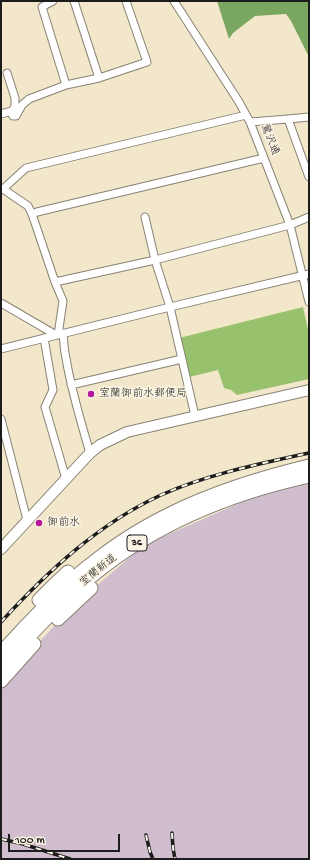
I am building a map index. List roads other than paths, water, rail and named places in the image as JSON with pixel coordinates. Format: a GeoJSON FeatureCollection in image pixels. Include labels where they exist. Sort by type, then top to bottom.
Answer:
{"type":"FeatureCollection","features":[{"type":"Feature","properties":{"kind":"highway","name":"室蘭新道"},"geometry":{"type":"LineString","coordinates":[[1,653],[34,617],[80,572],[136,532],[173,512],[226,490],[309,466]]}},
{"type":"Feature","properties":{"kind":"highway","name":"室蘭新道"},"geometry":{"type":"LineString","coordinates":[[1,667],[36,629],[93,574],[120,554],[155,532],[215,504],[256,489],[309,476]]}},
{"type":"Feature","properties":{"kind":"highway"},"geometry":{"type":"LineString","coordinates":[[1,641],[53,586],[72,569],[106,543],[139,522],[166,508],[190,499],[226,490]]}},
{"type":"Feature","properties":{"kind":"highway"},"geometry":{"type":"LineString","coordinates":[[1,681],[62,615],[90,589],[127,559],[194,513]]}},
{"type":"Feature","properties":{"kind":"street"},"geometry":{"type":"LineString","coordinates":[[53,1],[42,6],[66,85]]}},
{"type":"Feature","properties":{"kind":"street"},"geometry":{"type":"LineString","coordinates":[[74,1],[99,78]]}},
{"type":"Feature","properties":{"kind":"street"},"geometry":{"type":"LineString","coordinates":[[7,73],[16,98],[15,106],[11,113],[12,116],[16,116],[22,105],[29,99],[66,85],[99,78],[147,62],[126,1]]}},
{"type":"Feature","properties":{"kind":"street","name":"鶯沢通"},"geometry":{"type":"LineString","coordinates":[[174,1],[236,96],[250,122],[290,225],[306,274],[309,302]]}},
{"type":"Feature","properties":{"kind":"street"},"geometry":{"type":"LineString","coordinates":[[1,114],[12,111]]}},
{"type":"Feature","properties":{"kind":"street"},"geometry":{"type":"LineString","coordinates":[[90,453],[78,413],[59,334],[63,301],[28,206],[2,188],[26,168],[246,115]]}},
{"type":"Feature","properties":{"kind":"street"},"geometry":{"type":"LineString","coordinates":[[250,122],[309,117]]}},
{"type":"Feature","properties":{"kind":"street"},"geometry":{"type":"LineString","coordinates":[[288,119],[309,177]]}},
{"type":"Feature","properties":{"kind":"street"},"geometry":{"type":"LineString","coordinates":[[32,214],[264,158]]}},
{"type":"Feature","properties":{"kind":"street"},"geometry":{"type":"LineString","coordinates":[[145,217],[155,260],[170,307],[195,416]]}},
{"type":"Feature","properties":{"kind":"street"},"geometry":{"type":"LineString","coordinates":[[55,282],[155,260],[290,225],[309,217]]}},
{"type":"Feature","properties":{"kind":"street"},"geometry":{"type":"LineString","coordinates":[[1,349],[306,274]]}},
{"type":"Feature","properties":{"kind":"street"},"geometry":{"type":"LineString","coordinates":[[1,303],[59,334]]}},
{"type":"Feature","properties":{"kind":"street"},"geometry":{"type":"LineString","coordinates":[[44,338],[53,390],[45,407],[66,479]]}},
{"type":"Feature","properties":{"kind":"street"},"geometry":{"type":"LineString","coordinates":[[71,385],[182,359]]}},
{"type":"Feature","properties":{"kind":"street"},"geometry":{"type":"LineString","coordinates":[[1,549],[90,453],[100,445],[127,432],[309,390]]}},
{"type":"Feature","properties":{"kind":"street"},"geometry":{"type":"LineString","coordinates":[[1,419],[27,520]]}},
{"type":"Feature","properties":{"kind":"railway"},"geometry":{"type":"LineString","coordinates":[[1,622],[55,567],[95,535],[138,507],[161,495],[215,475],[309,453]]}},
{"type":"Feature","properties":{"kind":"railway"},"geometry":{"type":"LineString","coordinates":[[172,833],[175,859]]}},
{"type":"Feature","properties":{"kind":"railway"},"geometry":{"type":"LineString","coordinates":[[146,835],[153,859]]}},
{"type":"Feature","properties":{"kind":"railway"},"geometry":{"type":"LineString","coordinates":[[1,839],[23,844],[70,859]]}},
{"type":"Feature","properties":{"kind":"place","name":"室蘭御前水郵便局"},"geometry":{"type":"Point","coordinates":[91,394]}},
{"type":"Feature","properties":{"kind":"place","name":"御前水"},"geometry":{"type":"Point","coordinates":[39,523]}}]}
